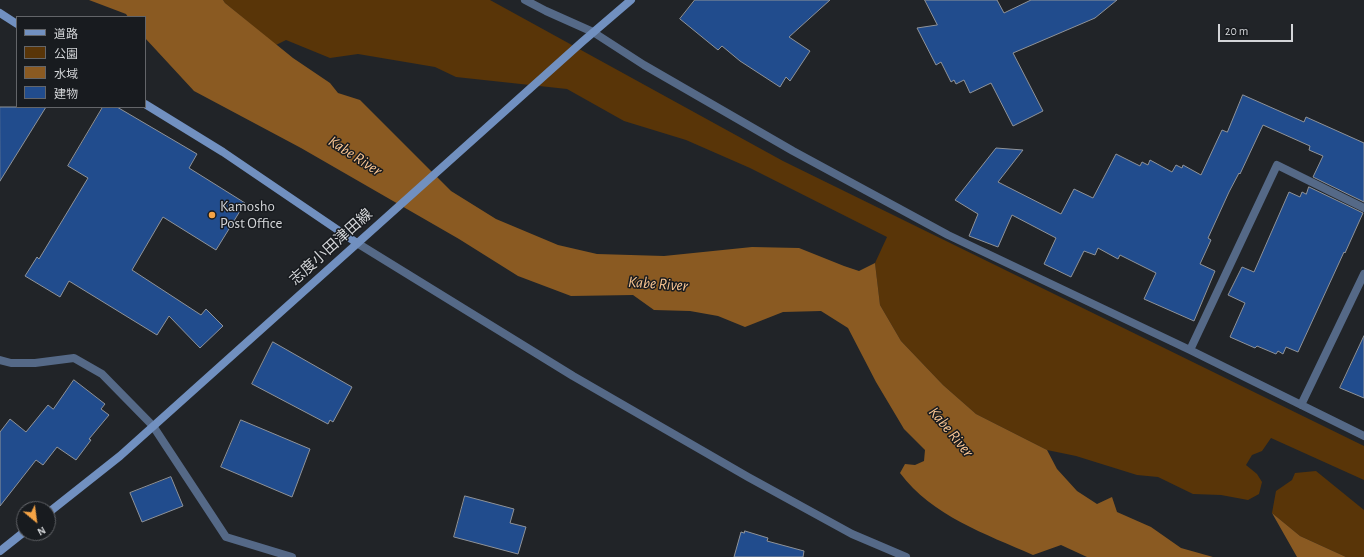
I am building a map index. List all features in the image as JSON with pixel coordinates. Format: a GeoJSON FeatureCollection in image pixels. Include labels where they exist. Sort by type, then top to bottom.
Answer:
{"type":"FeatureCollection","features":[{"type":"Feature","properties":{"kind":"main road","name":"志度小田津田線"},"geometry":{"type":"LineString","coordinates":[[56,507],[120,456],[593,32],[631,0]]}},
{"type":"Feature","properties":{"kind":"main road"},"geometry":{"type":"LineString","coordinates":[[0,13],[16,23]]}},
{"type":"Feature","properties":{"kind":"main road"},"geometry":{"type":"LineString","coordinates":[[146,105],[223,152],[357,243]]}},
{"type":"Feature","properties":{"kind":"main road"},"geometry":{"type":"LineString","coordinates":[[0,551],[16,538]]}},
{"type":"Feature","properties":{"kind":"street"},"geometry":{"type":"LineString","coordinates":[[525,0],[593,32],[644,65],[793,151],[948,235],[1190,350],[1364,436]]}},
{"type":"Feature","properties":{"kind":"street"},"geometry":{"type":"LineString","coordinates":[[1190,350],[1277,165],[1364,208]]}},
{"type":"Feature","properties":{"kind":"street"},"geometry":{"type":"LineString","coordinates":[[357,243],[573,376],[748,477],[852,534],[906,557]]}},
{"type":"Feature","properties":{"kind":"street"},"geometry":{"type":"LineString","coordinates":[[1301,405],[1364,274]]}},
{"type":"Feature","properties":{"kind":"street"},"geometry":{"type":"LineString","coordinates":[[0,360],[11,363],[36,363],[74,358],[102,374],[153,426],[226,537],[292,557]]}},
{"type":"Feature","properties":{"kind":"green space"},"geometry":{"type":"Polygon","coordinates":[[[223,0],[490,0],[783,161],[1364,446],[1364,480],[1271,438],[1262,451],[1252,455],[1246,465],[1257,474],[1262,482],[1259,494],[1248,500],[1221,495],[1193,494],[1158,477],[1137,475],[1076,456],[1047,450],[976,414],[943,385],[901,341],[880,305],[875,263],[887,237],[750,168],[686,140],[624,121],[567,89],[456,77],[435,67],[358,54],[330,58],[286,40],[276,45],[223,0]]]}},
{"type":"Feature","properties":{"kind":"green space"},"geometry":{"type":"Polygon","coordinates":[[[1316,471],[1364,510],[1364,557],[1346,557],[1300,536],[1272,513],[1276,491],[1292,480],[1295,473],[1316,471]]]}},
{"type":"Feature","properties":{"kind":"water","name":"Kabe River"},"geometry":{"type":"Polygon","coordinates":[[[89,0],[223,0],[293,58],[330,83],[338,93],[360,100],[451,191],[496,219],[558,245],[597,254],[664,256],[752,247],[799,248],[859,271],[875,263],[880,305],[901,341],[943,385],[976,414],[1047,450],[1057,469],[1077,491],[1097,504],[1112,497],[1117,512],[1151,527],[1181,548],[1213,557],[1087,557],[1061,545],[1033,555],[979,531],[944,512],[928,501],[913,488],[900,473],[905,464],[915,465],[924,461],[925,450],[904,429],[876,382],[848,328],[821,311],[783,312],[745,327],[718,316],[690,311],[654,310],[633,295],[571,296],[518,276],[459,239],[301,148],[194,91],[146,39],[146,16],[127,16],[126,14],[89,0]]]}},
{"type":"Feature","properties":{"kind":"water"},"geometry":{"type":"Polygon","coordinates":[[[1272,513],[1300,536],[1346,557],[1297,557],[1272,513]]]}},
{"type":"Feature","properties":{"kind":"building"},"geometry":{"type":"Polygon","coordinates":[[[695,0],[830,0],[789,37],[810,51],[790,81],[786,77],[780,87],[740,61],[722,46],[718,50],[680,19],[695,0]]]}},
{"type":"Feature","properties":{"kind":"building"},"geometry":{"type":"Polygon","coordinates":[[[925,0],[997,0],[1004,13],[1031,0],[1117,0],[1095,18],[1013,53],[1043,111],[1013,126],[991,83],[970,93],[964,80],[956,84],[954,80],[951,82],[941,62],[936,65],[917,28],[937,25],[925,0]]]}},
{"type":"Feature","properties":{"kind":"building"},"geometry":{"type":"Polygon","coordinates":[[[1243,95],[1304,122],[1306,117],[1364,143],[1364,202],[1313,177],[1323,156],[1309,150],[1310,146],[1263,125],[1240,174],[1239,173],[1229,192],[1208,238],[1211,240],[1200,264],[1215,271],[1194,321],[1144,299],[1156,273],[1120,255],[1118,259],[1098,248],[1095,255],[1084,251],[1071,277],[1044,264],[1056,238],[1012,215],[998,247],[969,236],[978,214],[955,200],[996,148],[1023,150],[998,182],[1061,214],[1074,189],[1093,198],[1116,154],[1140,166],[1142,162],[1148,165],[1150,160],[1172,172],[1176,165],[1182,168],[1183,165],[1201,175],[1222,130],[1227,132],[1243,95]]]}},
{"type":"Feature","properties":{"kind":"building"},"geometry":{"type":"Polygon","coordinates":[[[0,107],[45,108],[0,181],[0,107]]]}},
{"type":"Feature","properties":{"kind":"building"},"geometry":{"type":"Polygon","coordinates":[[[102,108],[119,108],[197,154],[189,168],[245,203],[216,250],[163,217],[132,270],[201,315],[206,309],[223,326],[200,348],[169,316],[157,335],[69,281],[60,297],[25,276],[37,257],[39,259],[88,178],[68,166],[102,108]]]}},
{"type":"Feature","properties":{"kind":"building"},"geometry":{"type":"Polygon","coordinates":[[[1309,187],[1363,213],[1298,352],[1286,347],[1283,354],[1278,351],[1276,354],[1257,346],[1255,348],[1230,337],[1245,303],[1228,295],[1242,267],[1254,272],[1289,192],[1300,197],[1302,192],[1306,194],[1309,187]]]}},
{"type":"Feature","properties":{"kind":"building"},"geometry":{"type":"Polygon","coordinates":[[[1364,336],[1364,398],[1340,388],[1364,336]]]}},
{"type":"Feature","properties":{"kind":"building"},"geometry":{"type":"Polygon","coordinates":[[[273,342],[352,387],[333,422],[330,420],[328,424],[252,384],[273,342]]]}},
{"type":"Feature","properties":{"kind":"building"},"geometry":{"type":"Polygon","coordinates":[[[74,380],[105,404],[101,409],[109,415],[89,439],[91,440],[76,460],[57,447],[43,465],[36,460],[0,506],[0,432],[10,419],[26,432],[48,405],[53,409],[74,380]]]}},
{"type":"Feature","properties":{"kind":"building"},"geometry":{"type":"Polygon","coordinates":[[[241,420],[310,449],[292,497],[221,467],[241,420]]]}},
{"type":"Feature","properties":{"kind":"building"},"geometry":{"type":"Polygon","coordinates":[[[171,477],[183,506],[142,522],[130,493],[171,477]]]}},
{"type":"Feature","properties":{"kind":"building"},"geometry":{"type":"Polygon","coordinates":[[[465,496],[514,509],[510,523],[526,527],[518,554],[454,537],[465,496]]]}},
{"type":"Feature","properties":{"kind":"building"},"geometry":{"type":"Polygon","coordinates":[[[745,531],[768,538],[767,541],[804,551],[803,557],[734,557],[741,532],[744,533],[745,531]]]}},
{"type":"Feature","properties":{"kind":"place","name":"Kamosho Post Office"},"geometry":{"type":"Point","coordinates":[212,215]}}]}
